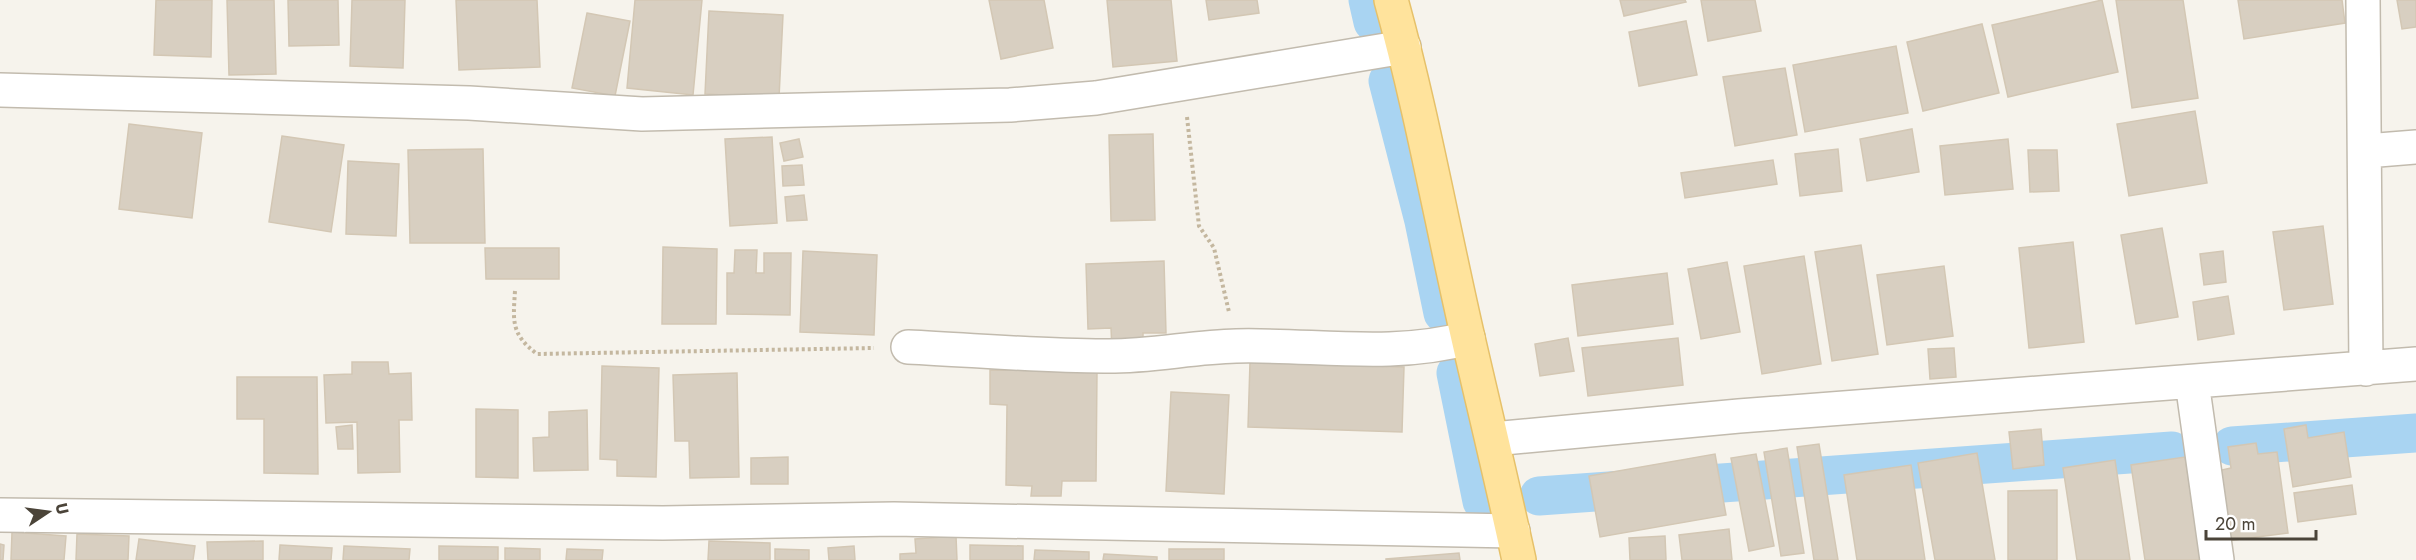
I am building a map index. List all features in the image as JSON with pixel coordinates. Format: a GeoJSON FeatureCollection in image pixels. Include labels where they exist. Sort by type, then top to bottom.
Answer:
{"type":"FeatureCollection","features":[{"type":"Feature","properties":{"kind":"main road"},"geometry":{"type":"LineString","coordinates":[[1391,0],[1404,47],[1516,546]]}},
{"type":"Feature","properties":{"kind":"street"},"geometry":{"type":"LineString","coordinates":[[2363,0],[2366,369]]}},
{"type":"Feature","properties":{"kind":"street"},"geometry":{"type":"LineString","coordinates":[[0,90],[469,103],[642,114],[1010,105],[1096,98],[1404,47]]}},
{"type":"Feature","properties":{"kind":"street"},"geometry":{"type":"LineString","coordinates":[[2366,151],[2416,147]]}},
{"type":"Feature","properties":{"kind":"street"},"geometry":{"type":"LineString","coordinates":[[908,348],[1104,356],[1165,354],[1235,346],[1400,350],[1438,346],[1468,338]]}},
{"type":"Feature","properties":{"kind":"street"},"geometry":{"type":"LineString","coordinates":[[1493,439],[1739,416],[2416,364]]}},
{"type":"Feature","properties":{"kind":"street"},"geometry":{"type":"LineString","coordinates":[[2192,382],[2217,560]]}},
{"type":"Feature","properties":{"kind":"street"},"geometry":{"type":"LineString","coordinates":[[0,515],[663,523],[894,519],[1516,546]]}},
{"type":"Feature","properties":{"kind":"path"},"geometry":{"type":"LineString","coordinates":[[1183,83],[1199,226],[1214,248],[1235,346]]}},
{"type":"Feature","properties":{"kind":"path"},"geometry":{"type":"LineString","coordinates":[[515,291],[513,321],[520,341],[537,354],[908,348]]}},
{"type":"Feature","properties":{"kind":"building"},"geometry":{"type":"Polygon","coordinates":[[[156,0],[212,0],[211,57],[154,55],[156,0]]]}},
{"type":"Feature","properties":{"kind":"building"},"geometry":{"type":"Polygon","coordinates":[[[227,0],[274,0],[276,74],[229,75],[227,0]]]}},
{"type":"Feature","properties":{"kind":"building"},"geometry":{"type":"Polygon","coordinates":[[[288,0],[338,0],[339,45],[289,46],[288,0]]]}},
{"type":"Feature","properties":{"kind":"building"},"geometry":{"type":"Polygon","coordinates":[[[352,0],[405,0],[403,68],[350,66],[352,0]]]}},
{"type":"Feature","properties":{"kind":"building"},"geometry":{"type":"Polygon","coordinates":[[[456,0],[537,0],[540,67],[459,70],[456,0]]]}},
{"type":"Feature","properties":{"kind":"building"},"geometry":{"type":"Polygon","coordinates":[[[635,0],[702,0],[693,95],[627,88],[635,0]]]}},
{"type":"Feature","properties":{"kind":"building"},"geometry":{"type":"Polygon","coordinates":[[[989,0],[1044,0],[1053,48],[1001,59],[989,0]]]}},
{"type":"Feature","properties":{"kind":"building"},"geometry":{"type":"Polygon","coordinates":[[[1107,0],[1171,0],[1177,61],[1113,67],[1107,0]]]}},
{"type":"Feature","properties":{"kind":"building"},"geometry":{"type":"Polygon","coordinates":[[[1206,0],[1257,0],[1259,13],[1209,20],[1206,0]]]}},
{"type":"Feature","properties":{"kind":"building"},"geometry":{"type":"Polygon","coordinates":[[[1620,0],[1685,0],[1686,2],[1624,16],[1620,0]]]}},
{"type":"Feature","properties":{"kind":"building"},"geometry":{"type":"Polygon","coordinates":[[[1701,0],[1755,0],[1761,31],[1708,41],[1701,0]]]}},
{"type":"Feature","properties":{"kind":"building"},"geometry":{"type":"Polygon","coordinates":[[[2102,0],[2118,72],[2008,97],[1992,25],[2102,0]]]}},
{"type":"Feature","properties":{"kind":"building"},"geometry":{"type":"Polygon","coordinates":[[[2116,0],[2183,0],[2198,98],[2132,108],[2116,0]]]}},
{"type":"Feature","properties":{"kind":"building"},"geometry":{"type":"Polygon","coordinates":[[[2238,0],[2342,0],[2345,23],[2244,39],[2238,0]]]}},
{"type":"Feature","properties":{"kind":"building"},"geometry":{"type":"Polygon","coordinates":[[[2397,0],[2416,0],[2416,27],[2402,29],[2397,0]]]}},
{"type":"Feature","properties":{"kind":"building"},"geometry":{"type":"Polygon","coordinates":[[[709,11],[783,15],[779,98],[705,94],[709,11]]]}},
{"type":"Feature","properties":{"kind":"building"},"geometry":{"type":"Polygon","coordinates":[[[587,13],[630,21],[615,96],[572,88],[587,13]]]}},
{"type":"Feature","properties":{"kind":"building"},"geometry":{"type":"Polygon","coordinates":[[[1686,21],[1697,75],[1639,86],[1629,32],[1686,21]]]}},
{"type":"Feature","properties":{"kind":"building"},"geometry":{"type":"Polygon","coordinates":[[[1982,24],[1999,93],[1923,111],[1907,42],[1982,24]]]}},
{"type":"Feature","properties":{"kind":"building"},"geometry":{"type":"Polygon","coordinates":[[[1896,46],[1908,113],[1805,132],[1793,65],[1896,46]]]}},
{"type":"Feature","properties":{"kind":"building"},"geometry":{"type":"Polygon","coordinates":[[[1785,68],[1797,135],[1735,146],[1723,77],[1785,68]]]}},
{"type":"Feature","properties":{"kind":"building"},"geometry":{"type":"Polygon","coordinates":[[[2195,111],[2207,183],[2129,196],[2117,124],[2195,111]]]}},
{"type":"Feature","properties":{"kind":"building"},"geometry":{"type":"Polygon","coordinates":[[[129,124],[202,133],[192,218],[119,209],[129,124]]]}},
{"type":"Feature","properties":{"kind":"building"},"geometry":{"type":"Polygon","coordinates":[[[1912,129],[1919,172],[1867,181],[1860,139],[1912,129]]]}},
{"type":"Feature","properties":{"kind":"building"},"geometry":{"type":"Polygon","coordinates":[[[1153,134],[1155,220],[1111,221],[1109,135],[1153,134]]]}},
{"type":"Feature","properties":{"kind":"building"},"geometry":{"type":"Polygon","coordinates":[[[282,136],[344,145],[331,232],[269,222],[282,136]]]}},
{"type":"Feature","properties":{"kind":"building"},"geometry":{"type":"Polygon","coordinates":[[[772,137],[777,223],[730,226],[725,139],[772,137]]]}},
{"type":"Feature","properties":{"kind":"building"},"geometry":{"type":"Polygon","coordinates":[[[799,139],[803,157],[784,161],[780,143],[799,139]]]}},
{"type":"Feature","properties":{"kind":"building"},"geometry":{"type":"Polygon","coordinates":[[[2008,139],[2013,189],[1945,195],[1940,146],[2008,139]]]}},
{"type":"Feature","properties":{"kind":"building"},"geometry":{"type":"Polygon","coordinates":[[[483,149],[485,243],[410,243],[408,150],[483,149]]]}},
{"type":"Feature","properties":{"kind":"building"},"geometry":{"type":"Polygon","coordinates":[[[1838,149],[1842,191],[1800,196],[1795,154],[1838,149]]]}},
{"type":"Feature","properties":{"kind":"building"},"geometry":{"type":"Polygon","coordinates":[[[2028,150],[2057,150],[2059,191],[2030,192],[2028,150]]]}},
{"type":"Feature","properties":{"kind":"building"},"geometry":{"type":"Polygon","coordinates":[[[1773,160],[1777,184],[1685,198],[1681,173],[1773,160]]]}},
{"type":"Feature","properties":{"kind":"building"},"geometry":{"type":"Polygon","coordinates":[[[348,161],[399,164],[396,236],[346,234],[348,161]]]}},
{"type":"Feature","properties":{"kind":"building"},"geometry":{"type":"Polygon","coordinates":[[[802,165],[804,185],[783,186],[782,166],[802,165]]]}},
{"type":"Feature","properties":{"kind":"building"},"geometry":{"type":"Polygon","coordinates":[[[804,195],[807,220],[787,221],[785,197],[804,195]]]}},
{"type":"Feature","properties":{"kind":"building"},"geometry":{"type":"Polygon","coordinates":[[[2323,226],[2333,304],[2284,310],[2273,232],[2323,226]]]}},
{"type":"Feature","properties":{"kind":"building"},"geometry":{"type":"Polygon","coordinates":[[[2162,228],[2178,317],[2136,324],[2121,235],[2162,228]]]}},
{"type":"Feature","properties":{"kind":"building"},"geometry":{"type":"Polygon","coordinates":[[[2073,242],[2084,342],[2029,348],[2019,248],[2073,242]]]}},
{"type":"Feature","properties":{"kind":"building"},"geometry":{"type":"Polygon","coordinates":[[[1861,245],[1878,354],[1832,361],[1815,252],[1861,245]]]}},
{"type":"Feature","properties":{"kind":"building"},"geometry":{"type":"Polygon","coordinates":[[[663,247],[717,249],[716,324],[662,324],[663,247]]]}},
{"type":"Feature","properties":{"kind":"building"},"geometry":{"type":"Polygon","coordinates":[[[485,248],[559,248],[559,279],[486,279],[485,248]]]}},
{"type":"Feature","properties":{"kind":"building"},"geometry":{"type":"Polygon","coordinates":[[[735,250],[757,250],[756,273],[764,273],[764,253],[791,253],[790,315],[727,314],[727,273],[734,273],[735,250]]]}},
{"type":"Feature","properties":{"kind":"building"},"geometry":{"type":"Polygon","coordinates":[[[803,251],[877,255],[874,335],[800,332],[803,251]]]}},
{"type":"Feature","properties":{"kind":"building"},"geometry":{"type":"Polygon","coordinates":[[[2223,251],[2226,282],[2204,285],[2200,254],[2223,251]]]}},
{"type":"Feature","properties":{"kind":"building"},"geometry":{"type":"Polygon","coordinates":[[[1804,256],[1821,364],[1762,374],[1744,266],[1804,256]]]}},
{"type":"Feature","properties":{"kind":"building"},"geometry":{"type":"Polygon","coordinates":[[[1164,261],[1166,333],[1143,333],[1143,348],[1112,349],[1111,328],[1088,329],[1086,264],[1164,261]]]}},
{"type":"Feature","properties":{"kind":"building"},"geometry":{"type":"Polygon","coordinates":[[[1727,262],[1740,332],[1701,339],[1688,269],[1727,262]]]}},
{"type":"Feature","properties":{"kind":"building"},"geometry":{"type":"Polygon","coordinates":[[[1944,266],[1953,336],[1887,345],[1877,275],[1944,266]]]}},
{"type":"Feature","properties":{"kind":"building"},"geometry":{"type":"Polygon","coordinates":[[[1667,273],[1673,324],[1578,336],[1572,285],[1667,273]]]}},
{"type":"Feature","properties":{"kind":"building"},"geometry":{"type":"Polygon","coordinates":[[[2228,296],[2234,334],[2198,340],[2193,302],[2228,296]]]}},
{"type":"Feature","properties":{"kind":"building"},"geometry":{"type":"Polygon","coordinates":[[[1568,338],[1574,371],[1540,376],[1535,344],[1568,338]]]}},
{"type":"Feature","properties":{"kind":"building"},"geometry":{"type":"Polygon","coordinates":[[[1678,338],[1683,385],[1588,396],[1582,348],[1678,338]]]}},
{"type":"Feature","properties":{"kind":"building"},"geometry":{"type":"Polygon","coordinates":[[[1954,348],[1956,377],[1930,379],[1928,349],[1954,348]]]}},
{"type":"Feature","properties":{"kind":"building"},"geometry":{"type":"Polygon","coordinates":[[[352,362],[388,362],[389,374],[411,373],[412,420],[399,420],[400,472],[358,473],[357,422],[326,423],[324,375],[352,374],[352,362]]]}},
{"type":"Feature","properties":{"kind":"building"},"geometry":{"type":"Polygon","coordinates":[[[1250,362],[1404,367],[1402,432],[1248,427],[1250,362]]]}},
{"type":"Feature","properties":{"kind":"building"},"geometry":{"type":"Polygon","coordinates":[[[602,366],[659,368],[656,477],[617,476],[617,460],[600,459],[602,366]]]}},
{"type":"Feature","properties":{"kind":"building"},"geometry":{"type":"Polygon","coordinates":[[[990,370],[1097,371],[1096,481],[1062,481],[1061,496],[1031,496],[1032,486],[1006,485],[1007,405],[990,404],[990,370]]]}},
{"type":"Feature","properties":{"kind":"building"},"geometry":{"type":"Polygon","coordinates":[[[737,373],[739,477],[690,478],[689,441],[675,441],[673,375],[737,373]]]}},
{"type":"Feature","properties":{"kind":"building"},"geometry":{"type":"Polygon","coordinates":[[[237,377],[317,377],[318,474],[264,473],[264,419],[237,419],[237,377]]]}},
{"type":"Feature","properties":{"kind":"building"},"geometry":{"type":"Polygon","coordinates":[[[1171,392],[1229,395],[1224,494],[1166,491],[1171,392]]]}},
{"type":"Feature","properties":{"kind":"building"},"geometry":{"type":"Polygon","coordinates":[[[476,409],[518,410],[518,478],[476,477],[476,409]]]}},
{"type":"Feature","properties":{"kind":"building"},"geometry":{"type":"Polygon","coordinates":[[[587,410],[588,470],[534,471],[533,438],[549,437],[549,412],[587,410]]]}},
{"type":"Feature","properties":{"kind":"building"},"geometry":{"type":"Polygon","coordinates":[[[352,425],[353,449],[338,449],[336,427],[352,425]]]}},
{"type":"Feature","properties":{"kind":"building"},"geometry":{"type":"Polygon","coordinates":[[[2306,425],[2308,438],[2344,432],[2351,477],[2293,487],[2284,429],[2306,425]]]}},
{"type":"Feature","properties":{"kind":"building"},"geometry":{"type":"Polygon","coordinates":[[[2041,429],[2044,465],[2013,469],[2009,432],[2041,429]]]}},
{"type":"Feature","properties":{"kind":"building"},"geometry":{"type":"Polygon","coordinates":[[[2256,443],[2258,454],[2277,452],[2288,533],[2227,541],[2217,471],[2231,468],[2228,447],[2256,443]]]}},
{"type":"Feature","properties":{"kind":"building"},"geometry":{"type":"Polygon","coordinates":[[[1819,444],[1838,560],[1814,560],[1797,447],[1819,444]]]}},
{"type":"Feature","properties":{"kind":"building"},"geometry":{"type":"Polygon","coordinates":[[[1787,448],[1804,553],[1781,556],[1764,452],[1787,448]]]}},
{"type":"Feature","properties":{"kind":"building"},"geometry":{"type":"Polygon","coordinates":[[[1977,453],[1995,560],[1935,560],[1918,463],[1977,453]]]}},
{"type":"Feature","properties":{"kind":"building"},"geometry":{"type":"Polygon","coordinates":[[[1715,454],[1726,515],[1600,537],[1589,476],[1715,454]]]}},
{"type":"Feature","properties":{"kind":"building"},"geometry":{"type":"Polygon","coordinates":[[[1756,454],[1774,546],[1749,551],[1731,458],[1756,454]]]}},
{"type":"Feature","properties":{"kind":"building"},"geometry":{"type":"Polygon","coordinates":[[[788,457],[788,484],[751,484],[751,458],[788,457]]]}},
{"type":"Feature","properties":{"kind":"building"},"geometry":{"type":"Polygon","coordinates":[[[2185,457],[2201,560],[2145,560],[2131,465],[2185,457]]]}},
{"type":"Feature","properties":{"kind":"building"},"geometry":{"type":"Polygon","coordinates":[[[2115,460],[2130,560],[2077,560],[2063,468],[2115,460]]]}},
{"type":"Feature","properties":{"kind":"building"},"geometry":{"type":"Polygon","coordinates":[[[1911,465],[1925,560],[1857,560],[1844,475],[1911,465]]]}},
{"type":"Feature","properties":{"kind":"building"},"geometry":{"type":"Polygon","coordinates":[[[2352,485],[2356,514],[2298,522],[2294,493],[2352,485]]]}},
{"type":"Feature","properties":{"kind":"building"},"geometry":{"type":"Polygon","coordinates":[[[2057,490],[2057,560],[2008,560],[2008,491],[2057,490]]]}},
{"type":"Feature","properties":{"kind":"building"},"geometry":{"type":"Polygon","coordinates":[[[1729,529],[1732,560],[1682,560],[1679,535],[1729,529]]]}},
{"type":"Feature","properties":{"kind":"building"},"geometry":{"type":"Polygon","coordinates":[[[12,532],[66,536],[64,560],[11,560],[12,532]]]}},
{"type":"Feature","properties":{"kind":"building"},"geometry":{"type":"Polygon","coordinates":[[[77,534],[129,536],[128,560],[76,560],[77,534]]]}},
{"type":"Feature","properties":{"kind":"building"},"geometry":{"type":"Polygon","coordinates":[[[956,536],[957,560],[900,560],[900,554],[916,553],[915,539],[956,536]]]}},
{"type":"Feature","properties":{"kind":"building"},"geometry":{"type":"Polygon","coordinates":[[[1665,536],[1666,560],[1630,560],[1629,538],[1665,536]]]}},
{"type":"Feature","properties":{"kind":"building"},"geometry":{"type":"Polygon","coordinates":[[[139,539],[195,546],[193,560],[136,560],[139,539]]]}},
{"type":"Feature","properties":{"kind":"building"},"geometry":{"type":"Polygon","coordinates":[[[263,541],[263,560],[208,560],[207,542],[263,541]]]}},
{"type":"Feature","properties":{"kind":"building"},"geometry":{"type":"Polygon","coordinates":[[[709,541],[770,543],[770,560],[708,560],[709,541]]]}},
{"type":"Feature","properties":{"kind":"building"},"geometry":{"type":"Polygon","coordinates":[[[0,544],[4,545],[3,560],[0,560],[0,544]]]}},
{"type":"Feature","properties":{"kind":"building"},"geometry":{"type":"Polygon","coordinates":[[[280,545],[332,548],[331,560],[279,560],[280,545]]]}},
{"type":"Feature","properties":{"kind":"building"},"geometry":{"type":"Polygon","coordinates":[[[970,545],[1023,546],[1023,560],[970,560],[970,545]]]}},
{"type":"Feature","properties":{"kind":"building"},"geometry":{"type":"Polygon","coordinates":[[[344,546],[410,549],[409,560],[343,560],[344,546]]]}},
{"type":"Feature","properties":{"kind":"building"},"geometry":{"type":"Polygon","coordinates":[[[439,546],[498,547],[498,560],[439,560],[439,546]]]}},
{"type":"Feature","properties":{"kind":"building"},"geometry":{"type":"Polygon","coordinates":[[[854,546],[855,560],[829,560],[828,548],[854,546]]]}},
{"type":"Feature","properties":{"kind":"building"},"geometry":{"type":"Polygon","coordinates":[[[505,548],[540,549],[540,560],[505,560],[505,548]]]}},
{"type":"Feature","properties":{"kind":"building"},"geometry":{"type":"Polygon","coordinates":[[[567,549],[603,550],[602,560],[566,560],[567,549]]]}},
{"type":"Feature","properties":{"kind":"building"},"geometry":{"type":"Polygon","coordinates":[[[775,549],[809,550],[809,560],[775,560],[775,549]]]}},
{"type":"Feature","properties":{"kind":"building"},"geometry":{"type":"Polygon","coordinates":[[[1169,549],[1224,549],[1224,560],[1169,560],[1169,549]]]}},
{"type":"Feature","properties":{"kind":"building"},"geometry":{"type":"Polygon","coordinates":[[[1035,550],[1089,552],[1089,560],[1034,560],[1035,550]]]}},
{"type":"Feature","properties":{"kind":"building"},"geometry":{"type":"Polygon","coordinates":[[[1459,553],[1460,560],[1386,560],[1386,559],[1459,553]]]}},
{"type":"Feature","properties":{"kind":"building"},"geometry":{"type":"Polygon","coordinates":[[[1104,554],[1157,557],[1157,560],[1103,560],[1104,554]]]}},
{"type":"Feature","properties":{"kind":"waterway"},"geometry":{"type":"LineString","coordinates":[[1368,0],[1373,22]]}},
{"type":"Feature","properties":{"kind":"waterway"},"geometry":{"type":"LineString","coordinates":[[1388,81],[1424,221],[1443,313]]}},
{"type":"Feature","properties":{"kind":"waterway"},"geometry":{"type":"LineString","coordinates":[[1456,373],[1482,501],[1485,500]]}},
{"type":"Feature","properties":{"kind":"waterway"},"geometry":{"type":"LineString","coordinates":[[2232,446],[2416,433]]}},
{"type":"Feature","properties":{"kind":"waterway"},"geometry":{"type":"LineString","coordinates":[[1539,496],[2172,451]]}}]}
